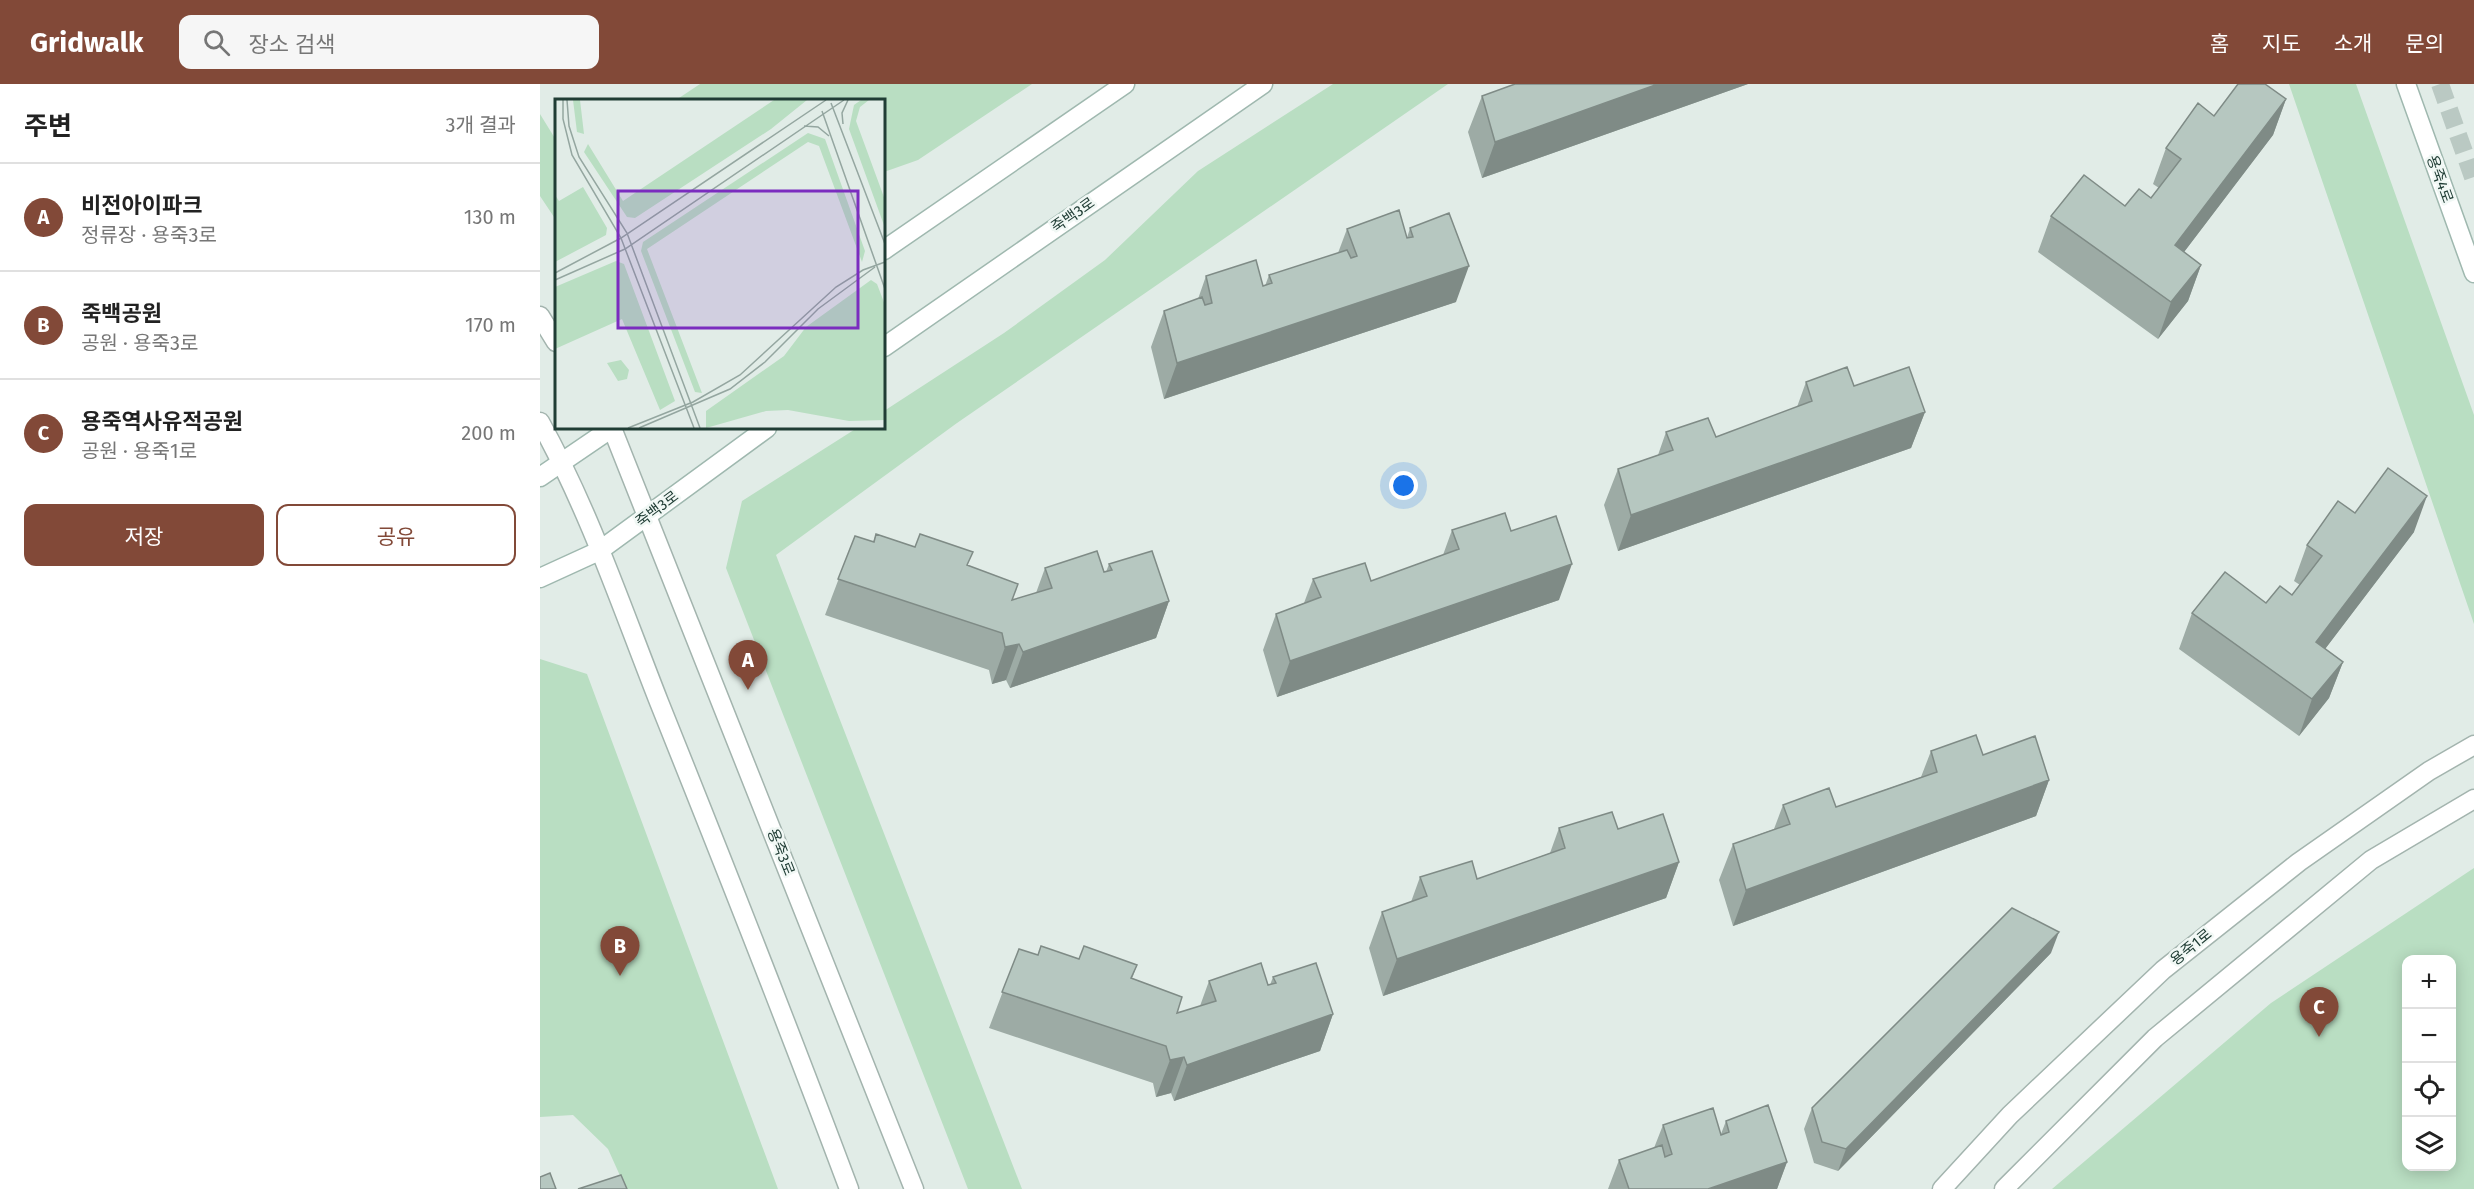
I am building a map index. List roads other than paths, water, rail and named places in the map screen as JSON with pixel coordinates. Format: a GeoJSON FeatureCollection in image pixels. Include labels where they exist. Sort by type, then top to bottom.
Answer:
{"type":"FeatureCollection","features":[{"type":"Feature","properties":{"kind":"street"},"geometry":{"type":"LineString","coordinates":[[885,249],[1125,84]]}},
{"type":"Feature","properties":{"kind":"street","name":"죽백3로"},"geometry":{"type":"LineString","coordinates":[[885,346],[1263,84]]}},
{"type":"Feature","properties":{"kind":"street","name":"용죽4로"},"geometry":{"type":"LineString","coordinates":[[2406,84],[2474,273]]}},
{"type":"Feature","properties":{"kind":"street"},"geometry":{"type":"LineString","coordinates":[[540,316],[555,340]]}},
{"type":"Feature","properties":{"kind":"street"},"geometry":{"type":"LineString","coordinates":[[540,422],[563,463],[599,551],[771,983],[849,1189]]}},
{"type":"Feature","properties":{"kind":"street"},"geometry":{"type":"LineString","coordinates":[[540,477],[611,429]]}},
{"type":"Feature","properties":{"kind":"street","name":"용죽3로"},"geometry":{"type":"LineString","coordinates":[[612,429],[914,1189]]}},
{"type":"Feature","properties":{"kind":"street","name":"죽백3로"},"geometry":{"type":"LineString","coordinates":[[540,578],[599,551],[766,429]]}},
{"type":"Feature","properties":{"kind":"street","name":"용죽1로"},"geometry":{"type":"LineString","coordinates":[[1942,1189],[2010,1115],[2163,970],[2298,862],[2429,771],[2474,745]]}},
{"type":"Feature","properties":{"kind":"street"},"geometry":{"type":"LineString","coordinates":[[2004,1189],[2164,1030],[2372,860],[2474,799]]}},
{"type":"Feature","properties":{"kind":"tunnel"},"geometry":{"type":"LineString","coordinates":[[2440,84],[2474,180]]}},
{"type":"Feature","properties":{"kind":"place","name":"비전아이파크"},"geometry":{"type":"Point","coordinates":[748,690]}},
{"type":"Feature","properties":{"kind":"place","name":"죽백공원"},"geometry":{"type":"Point","coordinates":[620,976]}},
{"type":"Feature","properties":{"kind":"place","name":"용죽역사유적공원"},"geometry":{"type":"Point","coordinates":[2319,1037]}}]}
